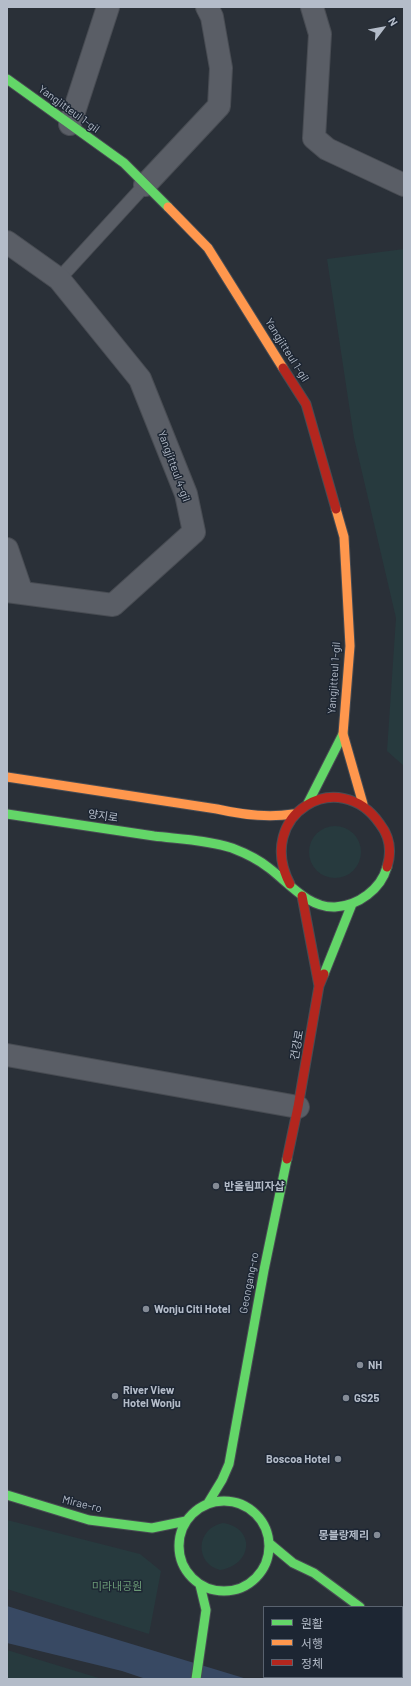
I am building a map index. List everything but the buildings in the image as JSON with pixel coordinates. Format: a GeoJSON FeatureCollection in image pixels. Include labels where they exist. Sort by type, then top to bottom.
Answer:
{"type":"FeatureCollection","features":[{"type":"Feature","properties":{"kind":"street"},"geometry":{"type":"LineString","coordinates":[[70,124],[108,7]]}},
{"type":"Feature","properties":{"kind":"street"},"geometry":{"type":"LineString","coordinates":[[145,185],[219,106],[221,68],[212,17],[208,7]]}},
{"type":"Feature","properties":{"kind":"street"},"geometry":{"type":"LineString","coordinates":[[312,7],[320,34],[314,138],[327,149],[404,185]]}},
{"type":"Feature","properties":{"kind":"street","name":"Yangjitteul 1-gil"},"geometry":{"type":"LineString","coordinates":[[7,80],[124,163],[208,248],[306,404],[344,537],[350,646],[343,734]]}},
{"type":"Feature","properties":{"kind":"street","name":"Yangjitteul 4-gil"},"geometry":{"type":"LineString","coordinates":[[7,242],[59,279],[140,379],[186,494],[194,532],[113,605],[14,592]]}},
{"type":"Feature","properties":{"kind":"street"},"geometry":{"type":"LineString","coordinates":[[7,549],[14,592]]}},
{"type":"Feature","properties":{"kind":"street"},"geometry":{"type":"LineString","coordinates":[[308,803],[343,734]]}},
{"type":"Feature","properties":{"kind":"street"},"geometry":{"type":"LineString","coordinates":[[343,734],[363,804]]}},
{"type":"Feature","properties":{"kind":"street"},"geometry":{"type":"LineString","coordinates":[[7,777],[217,809],[251,817],[272,818],[294,814]]}},
{"type":"Feature","properties":{"kind":"street"},"geometry":{"type":"LineString","coordinates":[[377,816],[387,833],[390,850],[388,868],[380,884],[368,896],[352,904],[335,907],[317,904],[302,896],[290,884],[282,868],[280,849],[284,830],[294,814],[308,803],[327,797],[345,797],[363,804],[377,816],[391,822]]}},
{"type":"Feature","properties":{"kind":"street","name":"양지로"},"geometry":{"type":"LineString","coordinates":[[7,814],[220,845],[266,866],[290,884]]}},
{"type":"Feature","properties":{"kind":"street"},"geometry":{"type":"LineString","coordinates":[[380,884],[393,878]]}},
{"type":"Feature","properties":{"kind":"street"},"geometry":{"type":"LineString","coordinates":[[302,896],[319,986]]}},
{"type":"Feature","properties":{"kind":"street"},"geometry":{"type":"LineString","coordinates":[[319,986],[352,904]]}},
{"type":"Feature","properties":{"kind":"street","name":"건강로"},"geometry":{"type":"LineString","coordinates":[[298,1107],[319,986]]}},
{"type":"Feature","properties":{"kind":"street"},"geometry":{"type":"LineString","coordinates":[[7,1055],[298,1107]]}},
{"type":"Feature","properties":{"kind":"street","name":"Geongang-ro"},"geometry":{"type":"LineString","coordinates":[[229,1464],[264,1270],[298,1107]]}},
{"type":"Feature","properties":{"kind":"street"},"geometry":{"type":"LineString","coordinates":[[229,1464],[232,1485]]}},
{"type":"Feature","properties":{"kind":"street"},"geometry":{"type":"LineString","coordinates":[[208,1503],[222,1480],[229,1464]]}},
{"type":"Feature","properties":{"kind":"street","name":"Mirae-ro"},"geometry":{"type":"LineString","coordinates":[[7,1495],[89,1520],[152,1528]]}},
{"type":"Feature","properties":{"kind":"street"},"geometry":{"type":"LineString","coordinates":[[152,1528],[172,1540],[178,1549],[182,1562],[189,1575],[200,1585],[219,1593],[228,1592],[243,1587],[256,1579],[265,1566],[269,1551],[268,1536],[262,1521],[237,1499],[208,1503],[195,1510],[186,1521],[180,1534],[172,1540]]}},
{"type":"Feature","properties":{"kind":"street"},"geometry":{"type":"LineString","coordinates":[[152,1528],[186,1521]]}},
{"type":"Feature","properties":{"kind":"street"},"geometry":{"type":"LineString","coordinates":[[269,1543],[293,1563],[314,1573],[359,1606]]}},
{"type":"Feature","properties":{"kind":"street"},"geometry":{"type":"LineString","coordinates":[[265,1566],[293,1563]]}},
{"type":"Feature","properties":{"kind":"street"},"geometry":{"type":"LineString","coordinates":[[196,1679],[211,1605],[200,1585]]}},
{"type":"Feature","properties":{"kind":"street"},"geometry":{"type":"LineString","coordinates":[[211,1605],[228,1592]]}},
{"type":"Feature","properties":{"kind":"lane"},"geometry":{"type":"LineString","coordinates":[[59,279],[145,185]]}},
{"type":"Feature","properties":{"kind":"green space"},"geometry":{"type":"Polygon","coordinates":[[[404,249],[404,766],[387,751],[396,618],[354,438],[327,259],[404,249]]]}},
{"type":"Feature","properties":{"kind":"green space"},"geometry":{"type":"Polygon","coordinates":[[[335,826],[349,830],[357,838],[361,852],[357,866],[349,874],[335,878],[321,874],[313,866],[309,852],[313,838],[321,830],[335,826]]]}},
{"type":"Feature","properties":{"kind":"green space","name":"미라내공원"},"geometry":{"type":"Polygon","coordinates":[[[7,1520],[140,1554],[161,1571],[149,1634],[7,1589],[7,1520]]]}},
{"type":"Feature","properties":{"kind":"green space"},"geometry":{"type":"Polygon","coordinates":[[[223,1523],[234,1526],[241,1532],[245,1539],[246,1546],[244,1554],[239,1561],[231,1567],[220,1570],[212,1566],[206,1560],[202,1553],[202,1546],[203,1538],[207,1531],[214,1526],[223,1523]]]}},
{"type":"Feature","properties":{"kind":"green space"},"geometry":{"type":"Polygon","coordinates":[[[7,1650],[102,1679],[7,1679],[7,1650]]]}},
{"type":"Feature","properties":{"kind":"green space"},"geometry":{"type":"Polygon","coordinates":[[[403,1673],[404,1674],[404,1679],[347,1678],[403,1678],[403,1673]]]}},
{"type":"Feature","properties":{"kind":"water"},"geometry":{"type":"Polygon","coordinates":[[[7,1606],[247,1679],[146,1679],[122,1671],[7,1643],[7,1606]]]}},
{"type":"Feature","properties":{"kind":"traffic: fast"},"geometry":{"type":"LineString","coordinates":[[7,79],[124,163],[168,207]]}},
{"type":"Feature","properties":{"kind":"traffic: fast"},"geometry":{"type":"LineString","coordinates":[[308,803],[343,734]]}},
{"type":"Feature","properties":{"kind":"traffic: fast"},"geometry":{"type":"LineString","coordinates":[[7,814],[223,845],[256,859],[269,868],[299,894],[325,906],[344,906],[360,900],[380,882],[387,867]]}},
{"type":"Feature","properties":{"kind":"traffic: fast"},"geometry":{"type":"LineString","coordinates":[[324,974],[352,904]]}},
{"type":"Feature","properties":{"kind":"traffic: fast"},"geometry":{"type":"LineString","coordinates":[[208,1503],[222,1480],[229,1464],[264,1270],[287,1159]]}},
{"type":"Feature","properties":{"kind":"traffic: fast"},"geometry":{"type":"LineString","coordinates":[[7,1495],[89,1520],[152,1528],[186,1521]]}},
{"type":"Feature","properties":{"kind":"traffic: fast"},"geometry":{"type":"LineString","coordinates":[[224,1501],[241,1504],[256,1514],[266,1529],[269,1546],[266,1563],[256,1578],[241,1588],[224,1591],[207,1588],[192,1578],[182,1563],[179,1546],[182,1529],[192,1514],[207,1504],[224,1501]]}},
{"type":"Feature","properties":{"kind":"traffic: fast"},"geometry":{"type":"LineString","coordinates":[[269,1543],[293,1563],[314,1573],[359,1606]]}},
{"type":"Feature","properties":{"kind":"traffic: fast"},"geometry":{"type":"LineString","coordinates":[[196,1679],[206,1610],[200,1585]]}},
{"type":"Feature","properties":{"kind":"traffic: slow"},"geometry":{"type":"LineString","coordinates":[[168,207],[208,248],[283,368]]}},
{"type":"Feature","properties":{"kind":"traffic: slow"},"geometry":{"type":"LineString","coordinates":[[336,509],[344,537],[350,646],[343,734],[363,804]]}},
{"type":"Feature","properties":{"kind":"traffic: slow"},"geometry":{"type":"LineString","coordinates":[[7,777],[236,813],[264,816],[293,814]]}},
{"type":"Feature","properties":{"kind":"traffic: jam"},"geometry":{"type":"LineString","coordinates":[[283,368],[306,404],[336,509]]}},
{"type":"Feature","properties":{"kind":"traffic: jam"},"geometry":{"type":"LineString","coordinates":[[290,884],[282,859],[283,837],[292,819],[306,806],[324,798],[344,798],[363,807],[380,824],[388,839],[390,850],[387,867]]}},
{"type":"Feature","properties":{"kind":"traffic: jam"},"geometry":{"type":"LineString","coordinates":[[302,896],[319,986]]}},
{"type":"Feature","properties":{"kind":"traffic: jam"},"geometry":{"type":"LineString","coordinates":[[287,1159],[298,1107],[319,986],[324,974]]}},
{"type":"Feature","properties":{"kind":"place","name":"반올림피자샵"},"geometry":{"type":"Point","coordinates":[216,1186]}},
{"type":"Feature","properties":{"kind":"place","name":"Wonju Citi Hotel"},"geometry":{"type":"Point","coordinates":[146,1309]}},
{"type":"Feature","properties":{"kind":"place","name":"NH"},"geometry":{"type":"Point","coordinates":[360,1365]}},
{"type":"Feature","properties":{"kind":"place","name":"River View Hotel Wonju"},"geometry":{"type":"Point","coordinates":[115,1396]}},
{"type":"Feature","properties":{"kind":"place","name":"GS25"},"geometry":{"type":"Point","coordinates":[346,1398]}},
{"type":"Feature","properties":{"kind":"place","name":"Boscoa Hotel"},"geometry":{"type":"Point","coordinates":[338,1459]}},
{"type":"Feature","properties":{"kind":"place","name":"몽블랑제리"},"geometry":{"type":"Point","coordinates":[377,1535]}}]}
